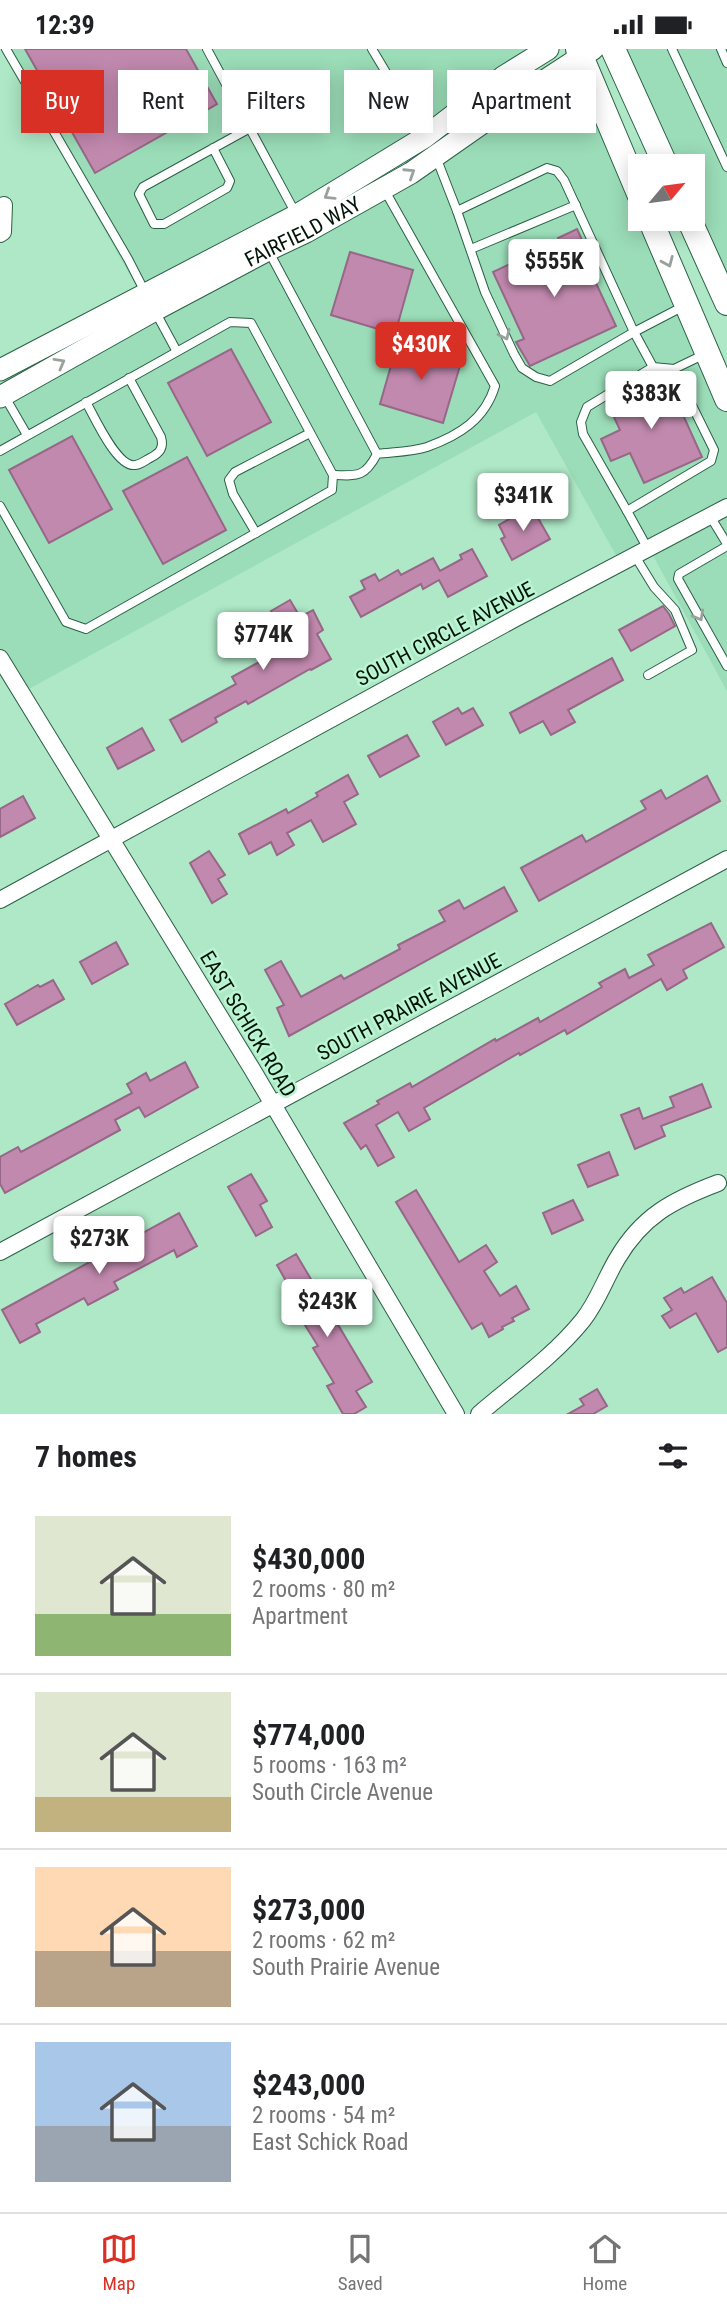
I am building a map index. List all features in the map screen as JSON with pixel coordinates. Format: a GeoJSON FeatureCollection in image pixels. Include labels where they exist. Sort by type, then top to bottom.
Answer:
{"type":"FeatureCollection","features":[{"type":"Feature","properties":{"kind":"main road"},"geometry":{"type":"LineString","coordinates":[[613,49],[661,154]]}},
{"type":"Feature","properties":{"kind":"main road"},"geometry":{"type":"LineString","coordinates":[[584,52],[628,165]]}},
{"type":"Feature","properties":{"kind":"main road"},"geometry":{"type":"LineString","coordinates":[[655,231],[727,399]]}},
{"type":"Feature","properties":{"kind":"main road"},"geometry":{"type":"LineString","coordinates":[[694,231],[727,303]]}},
{"type":"Feature","properties":{"kind":"street","name":"FAIRFIELD WAY"},"geometry":{"type":"LineString","coordinates":[[0,370],[150,301],[301,223],[384,188],[411,173],[430,146],[503,77],[548,49]]}},
{"type":"Feature","properties":{"kind":"street","name":"FAIRFIELD WAY"},"geometry":{"type":"LineString","coordinates":[[301,223],[373,168],[430,146],[517,98],[584,52]]}},
{"type":"Feature","properties":{"kind":"street"},"geometry":{"type":"LineString","coordinates":[[0,234],[3,232],[4,205]]}},
{"type":"Feature","properties":{"kind":"street","name":"FAIRFIELD WAY"},"geometry":{"type":"LineString","coordinates":[[1,393],[150,301]]}},
{"type":"Feature","properties":{"kind":"street","name":"SOUTH CIRCLE AVENUE"},"geometry":{"type":"LineString","coordinates":[[0,900],[727,507]]}},
{"type":"Feature","properties":{"kind":"street","name":"EAST SCHICK ROAD"},"geometry":{"type":"LineString","coordinates":[[0,658],[273,1105],[456,1414]]}},
{"type":"Feature","properties":{"kind":"street","name":"SOUTH PRAIRIE AVENUE"},"geometry":{"type":"LineString","coordinates":[[0,1252],[727,859]]}},
{"type":"Feature","properties":{"kind":"street"},"geometry":{"type":"LineString","coordinates":[[479,1414],[570,1335],[595,1303],[636,1229],[661,1209],[722,1182]]}},
{"type":"Feature","properties":{"kind":"lane"},"geometry":{"type":"LineString","coordinates":[[6,49],[128,259],[176,350]]}},
{"type":"Feature","properties":{"kind":"lane"},"geometry":{"type":"LineString","coordinates":[[207,49],[222,77]]}},
{"type":"Feature","properties":{"kind":"lane"},"geometry":{"type":"LineString","coordinates":[[372,49],[430,146],[457,211],[485,292],[522,368],[536,377],[550,381],[687,305]]}},
{"type":"Feature","properties":{"kind":"lane"},"geometry":{"type":"LineString","coordinates":[[673,49],[727,167]]}},
{"type":"Feature","properties":{"kind":"lane"},"geometry":{"type":"LineString","coordinates":[[721,49],[727,63]]}},
{"type":"Feature","properties":{"kind":"lane"},"geometry":{"type":"LineString","coordinates":[[213,148],[230,181],[228,188],[164,223],[154,224],[139,194],[142,187],[213,148],[241,133]]}},
{"type":"Feature","properties":{"kind":"lane"},"geometry":{"type":"LineString","coordinates":[[253,133],[301,223]]}},
{"type":"Feature","properties":{"kind":"lane"},"geometry":{"type":"LineString","coordinates":[[373,168],[495,386],[490,403],[478,419],[460,430],[426,448],[377,454]]}},
{"type":"Feature","properties":{"kind":"lane"},"geometry":{"type":"LineString","coordinates":[[457,211],[547,168],[557,171],[564,180],[634,332],[653,367]]}},
{"type":"Feature","properties":{"kind":"lane"},"geometry":{"type":"LineString","coordinates":[[471,249],[576,205]]}},
{"type":"Feature","properties":{"kind":"lane"},"geometry":{"type":"LineString","coordinates":[[265,241],[377,454]]}},
{"type":"Feature","properties":{"kind":"lane"},"geometry":{"type":"LineString","coordinates":[[0,451],[230,322],[251,323],[333,475],[332,490],[86,629],[66,622],[0,506]]}},
{"type":"Feature","properties":{"kind":"lane"},"geometry":{"type":"LineString","coordinates":[[648,674],[692,650],[675,610],[654,587],[627,511],[583,434],[581,422],[587,407],[653,367],[674,369],[707,353]]}},
{"type":"Feature","properties":{"kind":"lane"},"geometry":{"type":"LineString","coordinates":[[627,511],[710,461],[714,450],[674,369]]}},
{"type":"Feature","properties":{"kind":"lane"},"geometry":{"type":"LineString","coordinates":[[86,402],[113,450],[129,464],[136,465],[159,453],[163,444],[161,437],[129,377]]}},
{"type":"Feature","properties":{"kind":"lane"},"geometry":{"type":"LineString","coordinates":[[1,393],[27,436]]}},
{"type":"Feature","properties":{"kind":"lane"},"geometry":{"type":"LineString","coordinates":[[256,533],[233,494],[229,480],[235,472],[310,433]]}},
{"type":"Feature","properties":{"kind":"lane"},"geometry":{"type":"LineString","coordinates":[[333,475],[356,476],[369,469],[377,454]]}},
{"type":"Feature","properties":{"kind":"lane"},"geometry":{"type":"LineString","coordinates":[[710,516],[727,545],[679,574],[678,579],[727,666]]}},
{"type":"Feature","properties":{"kind":"shaded area"},"geometry":{"type":"Polygon","coordinates":[[[2,49],[538,49],[509,70],[447,70],[447,114],[433,124],[433,70],[344,70],[344,133],[419,133],[299,206],[139,291],[50,133],[104,133],[104,70],[21,70],[21,83],[2,49]]]}},
{"type":"Feature","properties":{"kind":"shaded area"},"geometry":{"type":"Polygon","coordinates":[[[625,49],[727,49],[727,279],[705,229],[705,154],[672,154],[625,49]]]}},
{"type":"Feature","properties":{"kind":"shaded area"},"geometry":{"type":"Polygon","coordinates":[[[596,106],[628,180],[628,231],[646,231],[727,407],[727,691],[651,552],[622,566],[536,412],[25,691],[0,650],[0,395],[461,133],[596,133],[596,106]]]}},
{"type":"Feature","properties":{"kind":"building"},"geometry":{"type":"Polygon","coordinates":[[[25,49],[186,49],[198,70],[118,70],[118,133],[166,133],[95,173],[72,133],[104,133],[104,70],[37,70],[25,49]]]}},
{"type":"Feature","properties":{"kind":"building"},"geometry":{"type":"Polygon","coordinates":[[[208,88],[217,104],[208,109],[208,88]]]}},
{"type":"Feature","properties":{"kind":"building"},"geometry":{"type":"Polygon","coordinates":[[[577,229],[586,249],[581,251],[616,326],[530,366],[516,342],[524,339],[493,272],[559,241],[558,238],[577,229]]]}},
{"type":"Feature","properties":{"kind":"building"},"geometry":{"type":"Polygon","coordinates":[[[350,252],[413,270],[395,334],[331,315],[350,252]]]}},
{"type":"Feature","properties":{"kind":"building"},"geometry":{"type":"Polygon","coordinates":[[[398,341],[462,359],[443,423],[380,404],[398,341]]]}},
{"type":"Feature","properties":{"kind":"building"},"geometry":{"type":"Polygon","coordinates":[[[231,349],[271,422],[207,456],[168,383],[231,349]]]}},
{"type":"Feature","properties":{"kind":"building"},"geometry":{"type":"Polygon","coordinates":[[[665,375],[702,457],[644,483],[630,453],[611,461],[601,439],[620,430],[607,402],[665,375]]]}},
{"type":"Feature","properties":{"kind":"building"},"geometry":{"type":"Polygon","coordinates":[[[72,436],[112,509],[49,543],[9,470],[72,436]]]}},
{"type":"Feature","properties":{"kind":"building"},"geometry":{"type":"Polygon","coordinates":[[[187,457],[226,530],[163,564],[123,491],[187,457]]]}},
{"type":"Feature","properties":{"kind":"building"},"geometry":{"type":"Polygon","coordinates":[[[530,504],[550,539],[512,560],[501,539],[505,537],[499,525],[530,504]]]}},
{"type":"Feature","properties":{"kind":"building"},"geometry":{"type":"Polygon","coordinates":[[[472,549],[487,576],[448,597],[439,580],[423,589],[421,584],[361,617],[350,597],[365,589],[361,581],[375,574],[379,581],[398,570],[401,575],[433,558],[440,571],[462,559],[460,555],[472,549]]]}},
{"type":"Feature","properties":{"kind":"building"},"geometry":{"type":"Polygon","coordinates":[[[290,600],[300,617],[313,610],[323,630],[317,634],[331,659],[248,704],[246,701],[215,718],[217,722],[182,742],[170,720],[236,684],[232,677],[290,645],[271,611],[290,600]]]}},
{"type":"Feature","properties":{"kind":"building"},"geometry":{"type":"Polygon","coordinates":[[[663,606],[675,626],[631,651],[619,630],[663,606]]]}},
{"type":"Feature","properties":{"kind":"building"},"geometry":{"type":"Polygon","coordinates":[[[612,658],[623,680],[568,710],[575,722],[551,735],[543,721],[520,733],[510,713],[612,658]]]}},
{"type":"Feature","properties":{"kind":"building"},"geometry":{"type":"Polygon","coordinates":[[[458,708],[462,714],[473,708],[483,725],[446,745],[433,722],[458,708]]]}},
{"type":"Feature","properties":{"kind":"building"},"geometry":{"type":"Polygon","coordinates":[[[142,728],[154,750],[118,769],[107,748],[142,728]]]}},
{"type":"Feature","properties":{"kind":"building"},"geometry":{"type":"Polygon","coordinates":[[[407,735],[419,756],[380,777],[368,756],[407,735]]]}},
{"type":"Feature","properties":{"kind":"building"},"geometry":{"type":"Polygon","coordinates":[[[348,775],[358,794],[344,802],[356,824],[323,842],[311,820],[287,833],[294,845],[277,855],[271,842],[249,854],[239,834],[286,809],[288,813],[348,775]]]}},
{"type":"Feature","properties":{"kind":"building"},"geometry":{"type":"Polygon","coordinates":[[[707,776],[720,801],[539,901],[521,868],[582,835],[586,842],[646,809],[641,801],[661,790],[666,799],[707,776]]]}},
{"type":"Feature","properties":{"kind":"building"},"geometry":{"type":"Polygon","coordinates":[[[23,796],[35,818],[0,837],[0,809],[23,796]]]}},
{"type":"Feature","properties":{"kind":"building"},"geometry":{"type":"Polygon","coordinates":[[[209,851],[225,875],[218,879],[227,894],[212,903],[190,863],[209,851]]]}},
{"type":"Feature","properties":{"kind":"building"},"geometry":{"type":"Polygon","coordinates":[[[504,887],[517,911],[289,1036],[277,1008],[284,1005],[265,970],[281,961],[301,997],[341,975],[344,979],[400,949],[398,945],[445,921],[439,911],[459,900],[464,909],[504,887]]]}},
{"type":"Feature","properties":{"kind":"building"},"geometry":{"type":"Polygon","coordinates":[[[711,923],[724,947],[683,970],[687,978],[667,990],[661,979],[567,1034],[565,1030],[520,1055],[519,1053],[424,1108],[430,1119],[409,1131],[398,1112],[376,1125],[394,1157],[378,1166],[366,1145],[361,1149],[344,1123],[379,1104],[377,1101],[410,1083],[412,1087],[495,1039],[496,1041],[538,1018],[540,1022],[602,987],[599,983],[625,969],[629,978],[654,965],[648,955],[711,923]]]}},
{"type":"Feature","properties":{"kind":"building"},"geometry":{"type":"Polygon","coordinates":[[[116,942],[128,964],[92,984],[80,962],[116,942]]]}},
{"type":"Feature","properties":{"kind":"building"},"geometry":{"type":"Polygon","coordinates":[[[53,980],[64,999],[17,1025],[5,1004],[38,985],[40,987],[53,980]]]}},
{"type":"Feature","properties":{"kind":"building"},"geometry":{"type":"Polygon","coordinates":[[[185,1062],[198,1087],[145,1117],[139,1107],[115,1120],[120,1130],[5,1193],[0,1184],[0,1157],[18,1147],[21,1152],[132,1093],[127,1084],[146,1073],[150,1081],[185,1062]]]}},
{"type":"Feature","properties":{"kind":"building"},"geometry":{"type":"Polygon","coordinates":[[[702,1084],[711,1107],[661,1126],[665,1136],[635,1149],[621,1115],[639,1108],[643,1119],[674,1107],[670,1097],[702,1084]]]}},
{"type":"Feature","properties":{"kind":"building"},"geometry":{"type":"Polygon","coordinates":[[[609,1152],[618,1175],[588,1187],[578,1165],[609,1152]]]}},
{"type":"Feature","properties":{"kind":"building"},"geometry":{"type":"Polygon","coordinates":[[[251,1174],[267,1201],[260,1205],[272,1227],[256,1236],[228,1187],[251,1174]]]}},
{"type":"Feature","properties":{"kind":"building"},"geometry":{"type":"Polygon","coordinates":[[[416,1190],[459,1262],[486,1245],[497,1262],[484,1271],[500,1296],[516,1286],[529,1309],[512,1318],[514,1321],[489,1337],[482,1323],[472,1329],[396,1202],[416,1190]]]}},
{"type":"Feature","properties":{"kind":"building"},"geometry":{"type":"Polygon","coordinates":[[[573,1200],[583,1220],[552,1234],[543,1213],[573,1200]]]}},
{"type":"Feature","properties":{"kind":"building"},"geometry":{"type":"Polygon","coordinates":[[[179,1213],[197,1246],[177,1257],[174,1250],[114,1282],[118,1289],[88,1305],[84,1298],[36,1324],[40,1332],[20,1343],[2,1310],[179,1213]]]}},
{"type":"Feature","properties":{"kind":"building"},"geometry":{"type":"Polygon","coordinates":[[[296,1254],[372,1382],[356,1391],[366,1407],[354,1414],[343,1414],[327,1386],[334,1383],[313,1348],[318,1346],[295,1309],[300,1306],[277,1265],[296,1254]]]}},
{"type":"Feature","properties":{"kind":"building"},"geometry":{"type":"Polygon","coordinates":[[[712,1277],[727,1303],[727,1347],[718,1352],[696,1313],[670,1328],[662,1316],[672,1310],[664,1298],[681,1288],[684,1293],[712,1277]]]}},
{"type":"Feature","properties":{"kind":"building"},"geometry":{"type":"Polygon","coordinates":[[[597,1389],[607,1406],[593,1414],[568,1414],[584,1405],[580,1399],[597,1389]]]}}]}
